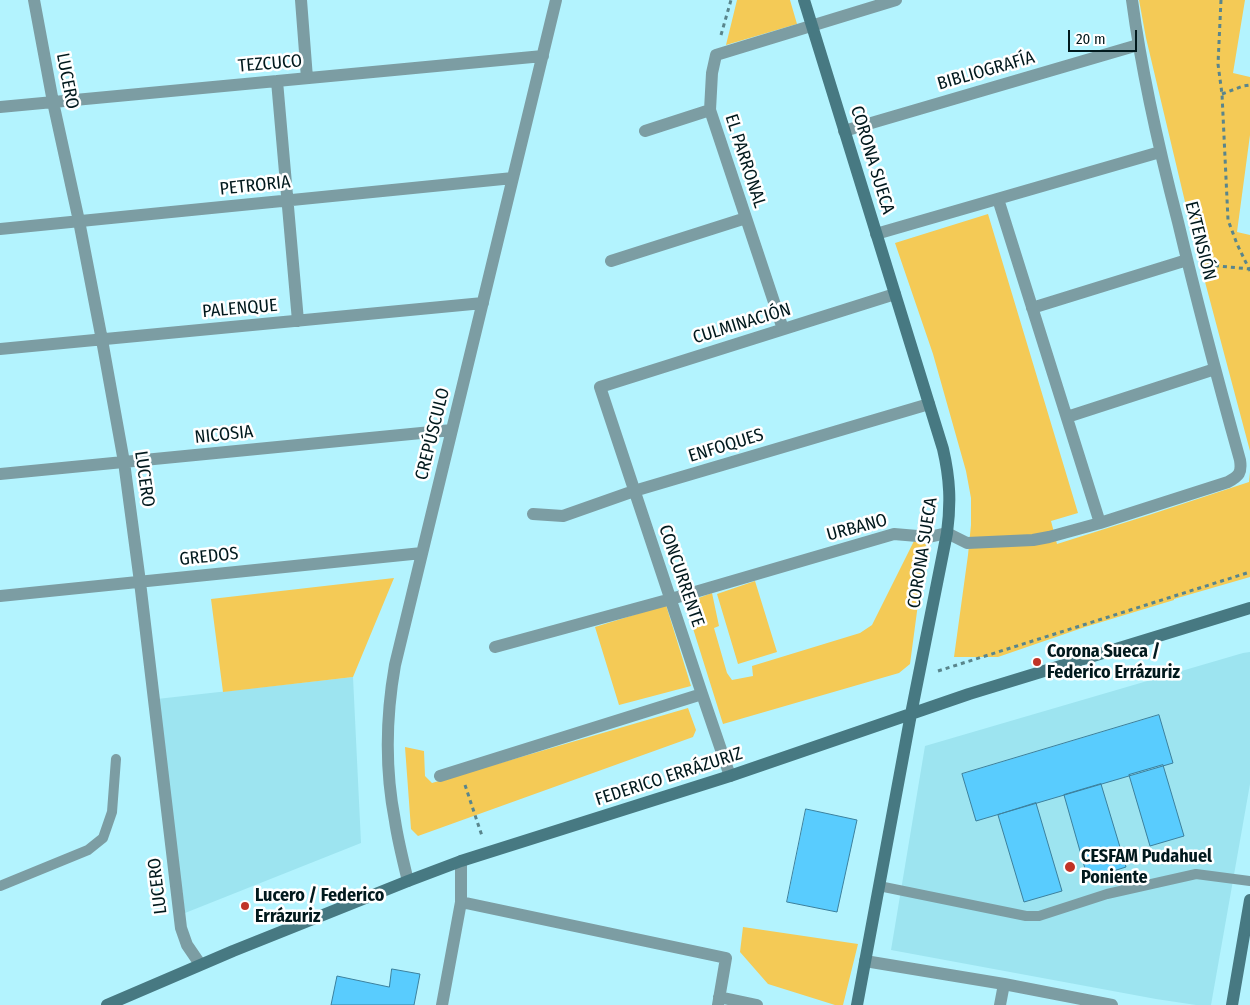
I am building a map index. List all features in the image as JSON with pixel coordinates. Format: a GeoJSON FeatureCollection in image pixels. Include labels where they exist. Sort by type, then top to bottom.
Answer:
{"type":"FeatureCollection","features":[{"type":"Feature","properties":{"kind":"street","name":"LUCERO"},"geometry":{"type":"LineString","coordinates":[[34,0],[53,102],[79,221],[124,462],[181,928],[187,945],[200,964]]}},
{"type":"Feature","properties":{"kind":"street"},"geometry":{"type":"LineString","coordinates":[[300,0],[307,78]]}},
{"type":"Feature","properties":{"kind":"street","name":"CREPÚSCULO"},"geometry":{"type":"LineString","coordinates":[[408,881],[394,821],[388,758],[389,715],[395,664],[556,0]]}},
{"type":"Feature","properties":{"kind":"street","name":"CORONA SUECA"},"geometry":{"type":"LineString","coordinates":[[804,0],[943,449],[950,491],[947,533],[918,677],[857,1005]]}},
{"type":"Feature","properties":{"kind":"street"},"geometry":{"type":"LineString","coordinates":[[716,55],[896,0]]}},
{"type":"Feature","properties":{"kind":"street","name":"EXTENSIÓN"},"geometry":{"type":"LineString","coordinates":[[1100,523],[1228,482],[1236,478],[1240,473],[1241,466],[1160,152],[1138,45],[1132,0]]}},
{"type":"Feature","properties":{"kind":"street","name":"BIBLIOGRAFÍA"},"geometry":{"type":"LineString","coordinates":[[844,131],[1138,45]]}},
{"type":"Feature","properties":{"kind":"street","name":"EL PARRONAL"},"geometry":{"type":"LineString","coordinates":[[716,55],[712,73],[710,110],[783,329]]}},
{"type":"Feature","properties":{"kind":"street","name":"TEZCUCO"},"geometry":{"type":"LineString","coordinates":[[0,108],[543,56]]}},
{"type":"Feature","properties":{"kind":"street"},"geometry":{"type":"LineString","coordinates":[[277,81],[298,321]]}},
{"type":"Feature","properties":{"kind":"street"},"geometry":{"type":"LineString","coordinates":[[646,131],[710,110]]}},
{"type":"Feature","properties":{"kind":"street"},"geometry":{"type":"LineString","coordinates":[[876,234],[1160,152]]}},
{"type":"Feature","properties":{"kind":"street","name":"PETRORIA"},"geometry":{"type":"LineString","coordinates":[[0,229],[513,178]]}},
{"type":"Feature","properties":{"kind":"street"},"geometry":{"type":"LineString","coordinates":[[947,533],[967,543],[1033,540],[1100,523],[998,199]]}},
{"type":"Feature","properties":{"kind":"street"},"geometry":{"type":"LineString","coordinates":[[611,261],[746,218]]}},
{"type":"Feature","properties":{"kind":"street"},"geometry":{"type":"LineString","coordinates":[[1032,308],[1187,260]]}},
{"type":"Feature","properties":{"kind":"street","name":"CULMINACIÓN"},"geometry":{"type":"LineString","coordinates":[[600,387],[895,294]]}},
{"type":"Feature","properties":{"kind":"street","name":"PALENQUE"},"geometry":{"type":"LineString","coordinates":[[0,349],[483,304]]}},
{"type":"Feature","properties":{"kind":"street"},"geometry":{"type":"LineString","coordinates":[[1067,417],[1215,369]]}},
{"type":"Feature","properties":{"kind":"street","name":"CONCURRENTE"},"geometry":{"type":"LineString","coordinates":[[600,387],[730,776]]}},
{"type":"Feature","properties":{"kind":"street","name":"ENFOQUES"},"geometry":{"type":"LineString","coordinates":[[533,514],[563,516],[634,491],[929,404]]}},
{"type":"Feature","properties":{"kind":"street","name":"NICOSIA"},"geometry":{"type":"LineString","coordinates":[[0,474],[452,430]]}},
{"type":"Feature","properties":{"kind":"street","name":"URBANO"},"geometry":{"type":"LineString","coordinates":[[495,647],[671,600],[894,534],[929,537],[947,533]]}},
{"type":"Feature","properties":{"kind":"street","name":"GREDOS"},"geometry":{"type":"LineString","coordinates":[[0,596],[422,553]]}},
{"type":"Feature","properties":{"kind":"street","name":"FEDERICO ERRÁZURIZ"},"geometry":{"type":"LineString","coordinates":[[107,1005],[200,964],[461,861],[849,737],[969,694],[1250,608]]}},
{"type":"Feature","properties":{"kind":"street"},"geometry":{"type":"LineString","coordinates":[[440,776],[702,694]]}},
{"type":"Feature","properties":{"kind":"street"},"geometry":{"type":"LineString","coordinates":[[442,1005],[461,902],[461,861]]}},
{"type":"Feature","properties":{"kind":"street"},"geometry":{"type":"LineString","coordinates":[[1232,1005],[1250,900]]}},
{"type":"Feature","properties":{"kind":"street"},"geometry":{"type":"LineString","coordinates":[[461,902],[726,958],[718,1001],[757,1005]]}},
{"type":"Feature","properties":{"kind":"street"},"geometry":{"type":"LineString","coordinates":[[865,961],[1004,984],[1112,1005]]}},
{"type":"Feature","properties":{"kind":"street"},"geometry":{"type":"LineString","coordinates":[[1000,1005],[1004,984]]}},
{"type":"Feature","properties":{"kind":"lane"},"geometry":{"type":"LineString","coordinates":[[0,886],[88,850],[103,838],[112,812],[116,759]]}},
{"type":"Feature","properties":{"kind":"lane"},"geometry":{"type":"LineString","coordinates":[[879,886],[1026,916],[1039,916],[1107,894],[1196,874],[1250,881]]}},
{"type":"Feature","properties":{"kind":"path"},"geometry":{"type":"LineString","coordinates":[[716,55],[731,0]]}},
{"type":"Feature","properties":{"kind":"path"},"geometry":{"type":"LineString","coordinates":[[1221,0],[1218,64],[1222,94],[1228,220],[1250,270]]}},
{"type":"Feature","properties":{"kind":"path"},"geometry":{"type":"LineString","coordinates":[[1222,94],[1250,85]]}},
{"type":"Feature","properties":{"kind":"path"},"geometry":{"type":"LineString","coordinates":[[1203,265],[1250,270]]}},
{"type":"Feature","properties":{"kind":"path"},"geometry":{"type":"LineString","coordinates":[[918,677],[1250,572]]}},
{"type":"Feature","properties":{"kind":"path"},"geometry":{"type":"LineString","coordinates":[[460,770],[488,853]]}},
{"type":"Feature","properties":{"kind":"shaded area"},"geometry":{"type":"Polygon","coordinates":[[[737,0],[790,0],[797,24],[726,45],[737,0]]]}},
{"type":"Feature","properties":{"kind":"shaded area"},"geometry":{"type":"Polygon","coordinates":[[[1139,0],[1245,0],[1233,73],[1250,77],[1250,135],[1237,232],[1250,235],[1250,451],[1196,248],[1146,38],[1139,0]]]}},
{"type":"Feature","properties":{"kind":"shaded area"},"geometry":{"type":"Polygon","coordinates":[[[988,214],[1078,513],[1051,521],[1057,544],[1249,482],[1250,472],[1250,577],[1085,627],[998,657],[954,657],[968,555],[971,498],[966,471],[933,354],[895,243],[988,214]]]}},
{"type":"Feature","properties":{"kind":"shaded area"},"geometry":{"type":"Polygon","coordinates":[[[914,541],[926,544],[910,664],[899,673],[723,724],[685,603],[712,593],[719,626],[714,628],[727,673],[732,680],[753,676],[752,666],[860,633],[872,625],[914,541]]]}},
{"type":"Feature","properties":{"kind":"shaded area"},"geometry":{"type":"Polygon","coordinates":[[[394,578],[353,677],[223,692],[211,599],[394,578]]]}},
{"type":"Feature","properties":{"kind":"shaded area"},"geometry":{"type":"Polygon","coordinates":[[[755,581],[777,652],[738,664],[717,594],[755,581]]]}},
{"type":"Feature","properties":{"kind":"shaded area"},"geometry":{"type":"Polygon","coordinates":[[[666,605],[691,686],[619,705],[595,627],[666,605]]]}},
{"type":"Feature","properties":{"kind":"shaded area","name":"CESFAM Pudahuel Poniente"},"geometry":{"type":"Polygon","coordinates":[[[1250,652],[1250,784],[1211,1005],[1196,1005],[1156,999],[891,950],[925,746],[1250,652]]]}},
{"type":"Feature","properties":{"kind":"shaded area"},"geometry":{"type":"Polygon","coordinates":[[[353,677],[361,843],[185,913],[157,699],[353,677]]]}},
{"type":"Feature","properties":{"kind":"shaded area"},"geometry":{"type":"Polygon","coordinates":[[[688,708],[696,730],[693,737],[418,836],[411,829],[405,747],[424,751],[425,776],[432,783],[688,708]]]}},
{"type":"Feature","properties":{"kind":"shaded area"},"geometry":{"type":"Polygon","coordinates":[[[743,927],[858,944],[843,1005],[835,1005],[768,984],[740,952],[743,927]]]}},
{"type":"Feature","properties":{"kind":"building"},"geometry":{"type":"Polygon","coordinates":[[[1159,715],[1173,763],[976,821],[962,774],[1159,715]]]}},
{"type":"Feature","properties":{"kind":"building"},"geometry":{"type":"Polygon","coordinates":[[[1163,765],[1184,836],[1150,846],[1129,775],[1163,765]]]}},
{"type":"Feature","properties":{"kind":"building"},"geometry":{"type":"Polygon","coordinates":[[[1101,784],[1126,867],[1088,879],[1064,795],[1101,784]]]}},
{"type":"Feature","properties":{"kind":"building"},"geometry":{"type":"Polygon","coordinates":[[[1036,803],[1062,891],[1024,902],[998,815],[1036,803]]]}},
{"type":"Feature","properties":{"kind":"building"},"geometry":{"type":"Polygon","coordinates":[[[806,809],[857,820],[837,912],[787,902],[806,809]]]}},
{"type":"Feature","properties":{"kind":"building"},"geometry":{"type":"Polygon","coordinates":[[[392,969],[420,974],[414,1005],[331,1005],[337,976],[389,987],[392,969]]]}},
{"type":"Feature","properties":{"kind":"place","name":"Corona Sueca / Federico Errázuriz"},"geometry":{"type":"Point","coordinates":[1037,662]}},
{"type":"Feature","properties":{"kind":"place","name":"CESFAM Pudahuel Poniente"},"geometry":{"type":"Point","coordinates":[1070,867]}},
{"type":"Feature","properties":{"kind":"place","name":"Lucero / Federico Errázuriz"},"geometry":{"type":"Point","coordinates":[245,906]}}]}
